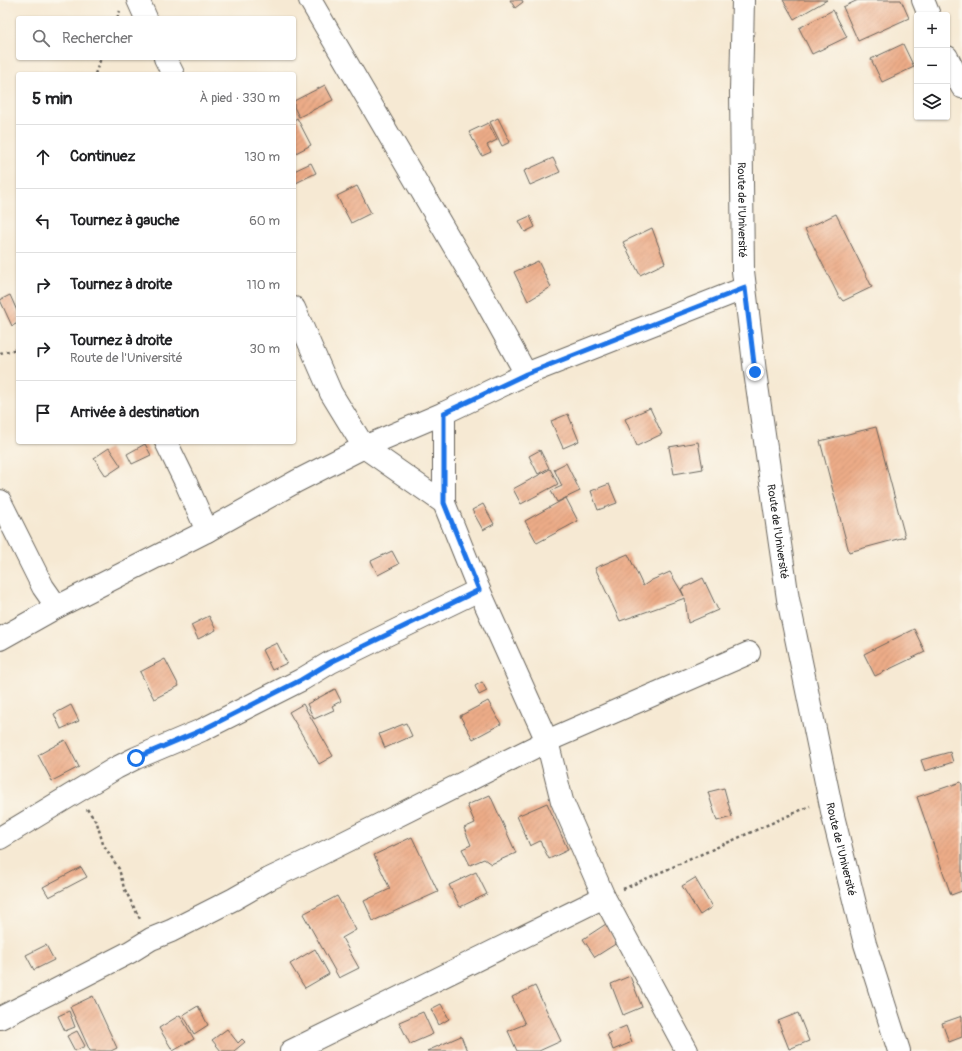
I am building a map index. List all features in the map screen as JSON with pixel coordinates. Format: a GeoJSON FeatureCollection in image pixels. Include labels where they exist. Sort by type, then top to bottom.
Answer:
{"type":"FeatureCollection","features":[{"type":"Feature","properties":{"kind":"street"},"geometry":{"type":"LineString","coordinates":[[138,0],[145,16]]}},
{"type":"Feature","properties":{"kind":"street"},"geometry":{"type":"LineString","coordinates":[[310,0],[483,296],[526,374]]}},
{"type":"Feature","properties":{"kind":"street","name":"Route de l'Université"},"geometry":{"type":"LineString","coordinates":[[743,0],[741,91],[743,271],[755,372],[788,599],[829,797],[865,944],[899,1051]]}},
{"type":"Feature","properties":{"kind":"street"},"geometry":{"type":"LineString","coordinates":[[923,0],[928,12]]}},
{"type":"Feature","properties":{"kind":"street"},"geometry":{"type":"LineString","coordinates":[[166,60],[172,72]]}},
{"type":"Feature","properties":{"kind":"street"},"geometry":{"type":"LineString","coordinates":[[950,63],[962,87]]}},
{"type":"Feature","properties":{"kind":"street"},"geometry":{"type":"LineString","coordinates":[[0,639],[57,607],[207,531],[297,481],[364,447],[444,413],[526,374],[745,288]]}},
{"type":"Feature","properties":{"kind":"street"},"geometry":{"type":"LineString","coordinates":[[296,313],[331,393],[364,447],[444,503]]}},
{"type":"Feature","properties":{"kind":"street"},"geometry":{"type":"LineString","coordinates":[[444,413],[444,503],[479,590],[547,741],[562,802],[604,898],[687,1051]]}},
{"type":"Feature","properties":{"kind":"street"},"geometry":{"type":"LineString","coordinates":[[167,444],[207,531]]}},
{"type":"Feature","properties":{"kind":"street"},"geometry":{"type":"LineString","coordinates":[[0,501],[43,587],[57,607]]}},
{"type":"Feature","properties":{"kind":"street"},"geometry":{"type":"LineString","coordinates":[[0,838],[58,805],[76,792],[116,768],[202,730],[301,680],[331,662],[479,590]]}},
{"type":"Feature","properties":{"kind":"street"},"geometry":{"type":"LineString","coordinates":[[0,1018],[130,952],[151,939],[171,931],[234,899],[268,879],[547,741],[749,653]]}},
{"type":"Feature","properties":{"kind":"street"},"geometry":{"type":"LineString","coordinates":[[291,1051],[604,898]]}},
{"type":"Feature","properties":{"kind":"path"},"geometry":{"type":"LineString","coordinates":[[96,72],[100,60]]}},
{"type":"Feature","properties":{"kind":"path"},"geometry":{"type":"LineString","coordinates":[[0,353],[16,349]]}},
{"type":"Feature","properties":{"kind":"path"},"geometry":{"type":"LineString","coordinates":[[76,792],[96,823],[103,844],[119,869],[124,888],[151,939]]}},
{"type":"Feature","properties":{"kind":"path"},"geometry":{"type":"LineString","coordinates":[[604,898],[829,797]]}},
{"type":"Feature","properties":{"kind":"building"},"geometry":{"type":"Polygon","coordinates":[[[510,0],[522,0],[523,2],[515,8],[510,0]]]}},
{"type":"Feature","properties":{"kind":"building"},"geometry":{"type":"Polygon","coordinates":[[[783,0],[827,0],[794,19],[783,0]]]}},
{"type":"Feature","properties":{"kind":"building"},"geometry":{"type":"Polygon","coordinates":[[[858,0],[901,0],[909,18],[858,41],[843,7],[858,0]]]}},
{"type":"Feature","properties":{"kind":"building"},"geometry":{"type":"Polygon","coordinates":[[[833,10],[847,37],[812,54],[799,28],[833,10]]]}},
{"type":"Feature","properties":{"kind":"building"},"geometry":{"type":"Polygon","coordinates":[[[903,44],[914,67],[882,82],[871,59],[903,44]]]}},
{"type":"Feature","properties":{"kind":"building"},"geometry":{"type":"Polygon","coordinates":[[[325,85],[333,100],[299,117],[296,111],[296,100],[325,85]]]}},
{"type":"Feature","properties":{"kind":"building"},"geometry":{"type":"Polygon","coordinates":[[[297,118],[311,145],[296,153],[297,118]]]}},
{"type":"Feature","properties":{"kind":"building"},"geometry":{"type":"Polygon","coordinates":[[[498,118],[510,142],[502,146],[490,122],[498,118]]]}},
{"type":"Feature","properties":{"kind":"building"},"geometry":{"type":"Polygon","coordinates":[[[488,123],[497,140],[487,145],[491,152],[482,156],[469,132],[488,123]]]}},
{"type":"Feature","properties":{"kind":"building"},"geometry":{"type":"Polygon","coordinates":[[[553,158],[560,172],[530,185],[524,171],[553,158]]]}},
{"type":"Feature","properties":{"kind":"building"},"geometry":{"type":"Polygon","coordinates":[[[311,163],[316,173],[296,183],[296,170],[311,163]]]}},
{"type":"Feature","properties":{"kind":"building"},"geometry":{"type":"Polygon","coordinates":[[[357,186],[371,213],[351,223],[337,196],[357,186]]]}},
{"type":"Feature","properties":{"kind":"building"},"geometry":{"type":"Polygon","coordinates":[[[836,214],[872,287],[843,301],[838,295],[805,229],[836,214]]]}},
{"type":"Feature","properties":{"kind":"building"},"geometry":{"type":"Polygon","coordinates":[[[530,216],[535,227],[525,232],[519,221],[530,216]]]}},
{"type":"Feature","properties":{"kind":"building"},"geometry":{"type":"Polygon","coordinates":[[[652,228],[665,263],[640,275],[623,242],[652,228]]]}},
{"type":"Feature","properties":{"kind":"building"},"geometry":{"type":"Polygon","coordinates":[[[538,261],[551,287],[528,301],[514,272],[538,261]]]}},
{"type":"Feature","properties":{"kind":"building"},"geometry":{"type":"Polygon","coordinates":[[[10,295],[16,308],[16,324],[12,326],[0,300],[10,295]]]}},
{"type":"Feature","properties":{"kind":"building"},"geometry":{"type":"Polygon","coordinates":[[[650,408],[662,434],[637,446],[625,419],[650,408]]]}},
{"type":"Feature","properties":{"kind":"building"},"geometry":{"type":"Polygon","coordinates":[[[568,414],[579,441],[563,448],[551,421],[568,414]]]}},
{"type":"Feature","properties":{"kind":"building"},"geometry":{"type":"Polygon","coordinates":[[[876,427],[905,537],[849,552],[820,441],[876,427]]]}},
{"type":"Feature","properties":{"kind":"building"},"geometry":{"type":"Polygon","coordinates":[[[698,442],[703,469],[674,474],[669,447],[698,442]]]}},
{"type":"Feature","properties":{"kind":"building"},"geometry":{"type":"Polygon","coordinates":[[[145,444],[151,455],[132,464],[127,454],[145,444]]]}},
{"type":"Feature","properties":{"kind":"building"},"geometry":{"type":"Polygon","coordinates":[[[109,448],[121,466],[106,476],[94,458],[109,448]]]}},
{"type":"Feature","properties":{"kind":"building"},"geometry":{"type":"Polygon","coordinates":[[[540,450],[549,468],[538,474],[529,456],[540,450]]]}},
{"type":"Feature","properties":{"kind":"building"},"geometry":{"type":"Polygon","coordinates":[[[566,463],[580,491],[557,502],[551,491],[562,486],[554,469],[566,463]]]}},
{"type":"Feature","properties":{"kind":"building"},"geometry":{"type":"Polygon","coordinates":[[[550,469],[558,484],[521,504],[513,489],[550,469]]]}},
{"type":"Feature","properties":{"kind":"building"},"geometry":{"type":"Polygon","coordinates":[[[609,484],[617,503],[598,510],[591,491],[609,484]]]}},
{"type":"Feature","properties":{"kind":"building"},"geometry":{"type":"Polygon","coordinates":[[[566,498],[578,521],[537,543],[525,521],[566,498]]]}},
{"type":"Feature","properties":{"kind":"building"},"geometry":{"type":"Polygon","coordinates":[[[483,504],[494,524],[483,530],[472,510],[483,504]]]}},
{"type":"Feature","properties":{"kind":"building"},"geometry":{"type":"Polygon","coordinates":[[[392,551],[399,564],[378,575],[371,561],[392,551]]]}},
{"type":"Feature","properties":{"kind":"building"},"geometry":{"type":"Polygon","coordinates":[[[628,554],[643,586],[670,572],[684,596],[681,589],[703,578],[718,610],[688,623],[685,598],[620,621],[595,568],[628,554]]]}},
{"type":"Feature","properties":{"kind":"building"},"geometry":{"type":"Polygon","coordinates":[[[209,616],[216,630],[198,639],[191,625],[209,616]]]}},
{"type":"Feature","properties":{"kind":"building"},"geometry":{"type":"Polygon","coordinates":[[[914,629],[925,652],[875,676],[864,654],[914,629]]]}},
{"type":"Feature","properties":{"kind":"building"},"geometry":{"type":"Polygon","coordinates":[[[277,643],[287,663],[272,670],[262,650],[277,643]]]}},
{"type":"Feature","properties":{"kind":"building"},"geometry":{"type":"Polygon","coordinates":[[[165,659],[179,686],[154,699],[140,672],[165,659]]]}},
{"type":"Feature","properties":{"kind":"building"},"geometry":{"type":"Polygon","coordinates":[[[482,682],[487,691],[479,695],[475,686],[482,682]]]}},
{"type":"Feature","properties":{"kind":"building"},"geometry":{"type":"Polygon","coordinates":[[[335,689],[341,701],[332,706],[334,710],[314,719],[307,704],[335,689]]]}},
{"type":"Feature","properties":{"kind":"building"},"geometry":{"type":"Polygon","coordinates":[[[488,701],[501,724],[473,739],[460,716],[488,701]]]}},
{"type":"Feature","properties":{"kind":"building"},"geometry":{"type":"Polygon","coordinates":[[[303,704],[333,756],[319,764],[289,712],[303,704]]]}},
{"type":"Feature","properties":{"kind":"building"},"geometry":{"type":"Polygon","coordinates":[[[71,705],[79,721],[61,729],[54,714],[71,705]]]}},
{"type":"Feature","properties":{"kind":"building"},"geometry":{"type":"Polygon","coordinates":[[[406,723],[412,736],[385,748],[379,734],[406,723]]]}},
{"type":"Feature","properties":{"kind":"building"},"geometry":{"type":"Polygon","coordinates":[[[65,740],[79,767],[52,781],[38,755],[65,740]]]}},
{"type":"Feature","properties":{"kind":"building"},"geometry":{"type":"Polygon","coordinates":[[[950,752],[953,762],[925,771],[921,760],[950,752]]]}},
{"type":"Feature","properties":{"kind":"building"},"geometry":{"type":"Polygon","coordinates":[[[961,782],[962,891],[951,895],[917,797],[961,782]]]}},
{"type":"Feature","properties":{"kind":"building"},"geometry":{"type":"Polygon","coordinates":[[[724,788],[732,817],[717,821],[708,792],[724,788]]]}},
{"type":"Feature","properties":{"kind":"building"},"geometry":{"type":"Polygon","coordinates":[[[490,795],[516,853],[491,864],[484,859],[470,865],[462,849],[471,845],[464,828],[475,823],[467,805],[490,795]]]}},
{"type":"Feature","properties":{"kind":"building"},"geometry":{"type":"Polygon","coordinates":[[[547,803],[568,850],[549,859],[540,841],[530,846],[517,816],[547,803]]]}},
{"type":"Feature","properties":{"kind":"building"},"geometry":{"type":"Polygon","coordinates":[[[412,837],[438,892],[373,921],[364,901],[390,889],[374,855],[412,837]]]}},
{"type":"Feature","properties":{"kind":"building"},"geometry":{"type":"Polygon","coordinates":[[[81,867],[87,877],[49,897],[43,887],[81,867]]]}},
{"type":"Feature","properties":{"kind":"building"},"geometry":{"type":"Polygon","coordinates":[[[476,872],[487,894],[460,907],[449,885],[476,872]]]}},
{"type":"Feature","properties":{"kind":"building"},"geometry":{"type":"Polygon","coordinates":[[[695,878],[712,907],[700,915],[682,886],[695,878]]]}},
{"type":"Feature","properties":{"kind":"building"},"geometry":{"type":"Polygon","coordinates":[[[337,896],[356,930],[342,938],[359,968],[339,978],[303,914],[337,896]]]}},
{"type":"Feature","properties":{"kind":"building"},"geometry":{"type":"Polygon","coordinates":[[[606,924],[617,943],[595,957],[583,939],[606,924]]]}},
{"type":"Feature","properties":{"kind":"building"},"geometry":{"type":"Polygon","coordinates":[[[46,945],[54,960],[34,970],[26,955],[46,945]]]}},
{"type":"Feature","properties":{"kind":"building"},"geometry":{"type":"Polygon","coordinates":[[[315,949],[329,974],[305,988],[290,964],[315,949]]]}},
{"type":"Feature","properties":{"kind":"building"},"geometry":{"type":"Polygon","coordinates":[[[630,976],[642,1007],[623,1015],[611,984],[630,976]]]}},
{"type":"Feature","properties":{"kind":"building"},"geometry":{"type":"Polygon","coordinates":[[[535,986],[561,1041],[539,1051],[517,1051],[508,1031],[525,1024],[512,997],[535,986]]]}},
{"type":"Feature","properties":{"kind":"building"},"geometry":{"type":"Polygon","coordinates":[[[93,996],[117,1048],[111,1051],[90,1051],[70,1007],[93,996]]]}},
{"type":"Feature","properties":{"kind":"building"},"geometry":{"type":"Polygon","coordinates":[[[441,1004],[449,1019],[439,1025],[431,1009],[441,1004]]]}},
{"type":"Feature","properties":{"kind":"building"},"geometry":{"type":"Polygon","coordinates":[[[198,1006],[208,1025],[194,1034],[183,1015],[198,1006]]]}},
{"type":"Feature","properties":{"kind":"building"},"geometry":{"type":"Polygon","coordinates":[[[69,1011],[75,1027],[65,1031],[58,1016],[69,1011]]]}},
{"type":"Feature","properties":{"kind":"building"},"geometry":{"type":"Polygon","coordinates":[[[423,1012],[433,1034],[410,1044],[399,1022],[423,1012]]]}},
{"type":"Feature","properties":{"kind":"building"},"geometry":{"type":"Polygon","coordinates":[[[798,1013],[809,1041],[789,1049],[778,1021],[798,1013]]]}},
{"type":"Feature","properties":{"kind":"building"},"geometry":{"type":"Polygon","coordinates":[[[180,1015],[194,1039],[173,1051],[159,1028],[180,1015]]]}},
{"type":"Feature","properties":{"kind":"building"},"geometry":{"type":"Polygon","coordinates":[[[962,1016],[962,1037],[949,1042],[942,1023],[962,1016]]]}},
{"type":"Feature","properties":{"kind":"building"},"geometry":{"type":"Polygon","coordinates":[[[626,1026],[632,1042],[613,1050],[607,1034],[626,1026]]]}},
{"type":"Feature","properties":{"kind":"building"},"geometry":{"type":"Polygon","coordinates":[[[227,1029],[238,1043],[242,1039],[245,1042],[234,1051],[221,1051],[212,1040],[227,1029]]]}},
{"type":"Feature","properties":{"kind":"building"},"geometry":{"type":"Polygon","coordinates":[[[77,1031],[85,1046],[75,1051],[67,1036],[77,1031]]]}},
{"type":"Feature","properties":{"kind":"building"},"geometry":{"type":"Polygon","coordinates":[[[461,1036],[467,1051],[427,1051],[461,1036]]]}},
{"type":"Feature","properties":{"kind":"route"},"geometry":{"type":"LineString","coordinates":[[136,758],[202,730],[301,680],[331,662],[479,590],[444,503],[444,413],[526,374],[745,288],[755,372]]}}]}
